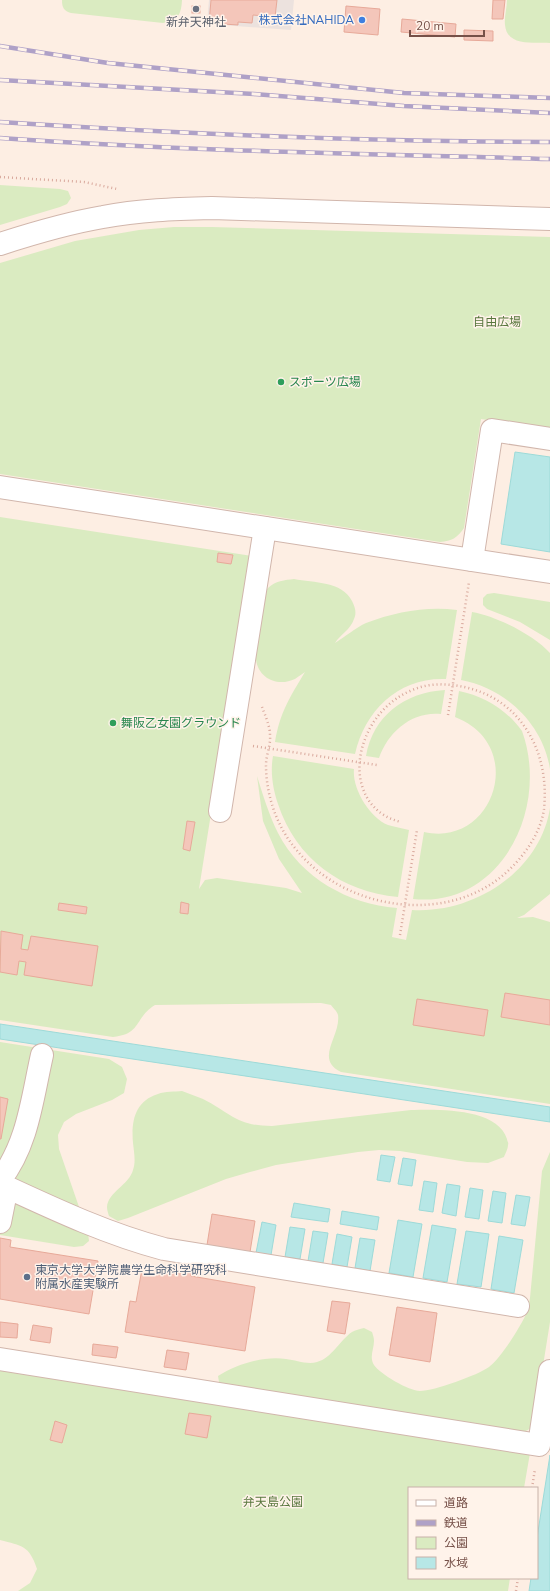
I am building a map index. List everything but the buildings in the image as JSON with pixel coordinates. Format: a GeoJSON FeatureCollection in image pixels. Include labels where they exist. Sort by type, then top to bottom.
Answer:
{"type":"FeatureCollection","features":[{"type":"Feature","properties":{"kind":"street"},"geometry":{"type":"LineString","coordinates":[[0,244],[48,229],[104,216],[174,209],[212,208],[550,219]]}},
{"type":"Feature","properties":{"kind":"street"},"geometry":{"type":"LineString","coordinates":[[472,560],[492,430],[550,439]]}},
{"type":"Feature","properties":{"kind":"street"},"geometry":{"type":"LineString","coordinates":[[0,487],[550,572]]}},
{"type":"Feature","properties":{"kind":"street"},"geometry":{"type":"LineString","coordinates":[[220,811],[265,528]]}},
{"type":"Feature","properties":{"kind":"street"},"geometry":{"type":"LineString","coordinates":[[0,1222],[2,1184],[24,1138],[42,1055]]}},
{"type":"Feature","properties":{"kind":"street"},"geometry":{"type":"LineString","coordinates":[[2,1184],[94,1227],[128,1239],[164,1249],[518,1306]]}},
{"type":"Feature","properties":{"kind":"street"},"geometry":{"type":"LineString","coordinates":[[0,1359],[539,1444],[550,1371]]}},
{"type":"Feature","properties":{"kind":"path"},"geometry":{"type":"LineString","coordinates":[[0,177],[84,182],[119,190]]}},
{"type":"Feature","properties":{"kind":"path"},"geometry":{"type":"LineString","coordinates":[[448,715],[472,560]]}},
{"type":"Feature","properties":{"kind":"path"},"geometry":{"type":"LineString","coordinates":[[260,701],[270,734],[266,763],[267,780],[274,810],[293,847],[305,861],[328,880],[349,892],[384,902],[405,904],[439,904],[457,900],[474,893],[491,884],[506,873],[519,860],[530,845],[544,814],[546,782],[544,766],[539,750],[523,723],[512,711],[493,697],[471,688],[453,684],[441,684],[415,689],[392,702],[374,721],[367,733],[362,745],[359,773],[362,787],[368,800],[378,811],[389,819],[401,822]]}},
{"type":"Feature","properties":{"kind":"path"},"geometry":{"type":"LineString","coordinates":[[254,746],[377,765]]}},
{"type":"Feature","properties":{"kind":"path"},"geometry":{"type":"LineString","coordinates":[[400,935],[417,830]]}},
{"type":"Feature","properties":{"kind":"path"},"geometry":{"type":"LineString","coordinates":[[516,1591],[518,1579]]}},
{"type":"Feature","properties":{"kind":"shaded area"},"geometry":{"type":"Polygon","coordinates":[[[209,0],[294,0],[291,30],[207,24],[209,0]]]}},
{"type":"Feature","properties":{"kind":"green space"},"geometry":{"type":"Polygon","coordinates":[[[62,0],[182,0],[181,10],[178,16],[163,23],[71,13],[64,9],[62,0]]]}},
{"type":"Feature","properties":{"kind":"green space"},"geometry":{"type":"Polygon","coordinates":[[[507,0],[550,0],[550,43],[522,42],[511,37],[507,32],[505,25],[507,0]]]}},
{"type":"Feature","properties":{"kind":"green space"},"geometry":{"type":"Polygon","coordinates":[[[0,185],[60,189],[68,191],[71,198],[67,204],[60,207],[0,225],[0,185]]]}},
{"type":"Feature","properties":{"kind":"green space","name":"自由広場"},"geometry":{"type":"Polygon","coordinates":[[[174,227],[550,237],[550,429],[481,419],[464,528],[454,538],[448,541],[440,542],[0,474],[0,263],[75,241],[139,230],[174,227]]]}},
{"type":"Feature","properties":{"kind":"green space"},"geometry":{"type":"Polygon","coordinates":[[[0,517],[252,556],[199,889],[205,880],[217,878],[286,888],[302,893],[279,859],[263,821],[257,776],[278,833],[299,863],[328,886],[344,894],[361,901],[397,908],[392,937],[406,940],[412,910],[435,909],[458,905],[480,896],[500,884],[518,869],[533,852],[544,831],[550,808],[550,894],[524,915],[517,918],[533,917],[550,922],[550,1104],[341,1072],[333,1067],[329,1054],[330,1046],[338,1023],[338,1015],[331,1005],[321,1003],[155,1005],[148,1010],[129,1033],[113,1037],[0,1020],[0,517]]]}},
{"type":"Feature","properties":{"kind":"green space"},"geometry":{"type":"Polygon","coordinates":[[[294,579],[319,582],[335,586],[347,594],[352,601],[355,610],[353,623],[335,643],[362,625],[388,616],[423,609],[457,610],[446,679],[429,680],[413,684],[399,690],[387,699],[376,710],[367,723],[355,754],[275,742],[283,713],[290,697],[305,672],[289,681],[276,682],[270,680],[258,667],[256,660],[256,646],[262,604],[266,591],[277,582],[294,579]]]}},
{"type":"Feature","properties":{"kind":"green space"},"geometry":{"type":"Polygon","coordinates":[[[494,593],[550,602],[550,640],[520,622],[487,609],[483,605],[483,598],[487,594],[494,593]]]}},
{"type":"Feature","properties":{"kind":"green space"},"geometry":{"type":"Polygon","coordinates":[[[472,612],[482,614],[514,627],[543,646],[550,653],[550,769],[546,753],[539,737],[530,723],[519,711],[507,700],[492,691],[477,684],[461,680],[472,612]]]}},
{"type":"Feature","properties":{"kind":"green space"},"geometry":{"type":"Polygon","coordinates":[[[445,690],[441,714],[420,716],[402,725],[388,740],[379,758],[366,756],[376,729],[393,709],[404,701],[417,696],[445,690]]]}},
{"type":"Feature","properties":{"kind":"green space"},"geometry":{"type":"Polygon","coordinates":[[[459,691],[477,696],[502,710],[522,731],[529,761],[529,791],[523,820],[511,847],[494,870],[471,887],[444,898],[413,899],[424,832],[448,833],[469,825],[484,810],[493,791],[496,770],[491,749],[477,731],[455,717],[459,691]]]}},
{"type":"Feature","properties":{"kind":"green space"},"geometry":{"type":"Polygon","coordinates":[[[273,756],[354,769],[354,777],[359,793],[368,809],[374,816],[388,825],[409,830],[398,897],[378,894],[358,888],[340,880],[309,856],[296,841],[286,824],[278,804],[272,780],[273,756]]]}},
{"type":"Feature","properties":{"kind":"green space"},"geometry":{"type":"Polygon","coordinates":[[[0,1042],[109,1059],[122,1067],[127,1079],[124,1093],[112,1100],[76,1114],[64,1122],[58,1135],[59,1149],[88,1233],[89,1241],[83,1246],[74,1247],[0,1235],[0,1042]]]}},
{"type":"Feature","properties":{"kind":"green space"},"geometry":{"type":"Polygon","coordinates":[[[182,1091],[213,1104],[234,1118],[250,1124],[272,1126],[411,1110],[466,1112],[492,1121],[501,1129],[507,1139],[508,1147],[504,1157],[488,1163],[467,1162],[400,1151],[379,1150],[276,1165],[226,1179],[118,1221],[109,1216],[107,1207],[111,1197],[131,1175],[134,1167],[133,1127],[136,1113],[139,1107],[150,1097],[164,1092],[182,1091]]]}},
{"type":"Feature","properties":{"kind":"green space"},"geometry":{"type":"Polygon","coordinates":[[[550,1152],[550,1322],[534,1422],[530,1429],[523,1432],[517,1432],[226,1386],[219,1382],[218,1376],[225,1372],[259,1360],[277,1358],[305,1363],[317,1362],[332,1353],[352,1332],[364,1328],[372,1332],[373,1335],[374,1341],[372,1359],[377,1369],[402,1385],[415,1390],[420,1391],[445,1386],[476,1374],[489,1367],[499,1357],[510,1341],[528,1309],[542,1171],[550,1152]]]}},
{"type":"Feature","properties":{"kind":"green space","name":"弁天島公園"},"geometry":{"type":"Polygon","coordinates":[[[0,1369],[530,1453],[524,1487],[408,1487],[408,1579],[510,1579],[508,1591],[18,1591],[30,1583],[37,1569],[28,1551],[19,1545],[0,1540],[0,1369]]]}},
{"type":"Feature","properties":{"kind":"water"},"geometry":{"type":"Polygon","coordinates":[[[515,452],[550,457],[550,552],[501,544],[515,452]]]}},
{"type":"Feature","properties":{"kind":"water"},"geometry":{"type":"Polygon","coordinates":[[[0,1024],[550,1107],[550,1122],[0,1039],[0,1024]]]}},
{"type":"Feature","properties":{"kind":"water"},"geometry":{"type":"Polygon","coordinates":[[[381,1155],[395,1157],[390,1182],[377,1180],[381,1155]]]}},
{"type":"Feature","properties":{"kind":"water"},"geometry":{"type":"Polygon","coordinates":[[[403,1158],[416,1160],[412,1186],[398,1184],[403,1158]]]}},
{"type":"Feature","properties":{"kind":"water"},"geometry":{"type":"Polygon","coordinates":[[[424,1181],[437,1183],[433,1212],[419,1210],[424,1181]]]}},
{"type":"Feature","properties":{"kind":"water"},"geometry":{"type":"Polygon","coordinates":[[[447,1184],[460,1186],[456,1216],[442,1213],[447,1184]]]}},
{"type":"Feature","properties":{"kind":"water"},"geometry":{"type":"Polygon","coordinates":[[[470,1188],[483,1190],[479,1219],[465,1217],[470,1188]]]}},
{"type":"Feature","properties":{"kind":"water"},"geometry":{"type":"Polygon","coordinates":[[[493,1191],[506,1193],[502,1223],[488,1221],[493,1191]]]}},
{"type":"Feature","properties":{"kind":"water"},"geometry":{"type":"Polygon","coordinates":[[[516,1195],[530,1197],[525,1226],[511,1224],[516,1195]]]}},
{"type":"Feature","properties":{"kind":"water"},"geometry":{"type":"Polygon","coordinates":[[[294,1203],[330,1209],[328,1222],[291,1217],[294,1203]]]}},
{"type":"Feature","properties":{"kind":"water"},"geometry":{"type":"Polygon","coordinates":[[[342,1211],[379,1217],[377,1230],[340,1224],[342,1211]]]}},
{"type":"Feature","properties":{"kind":"water"},"geometry":{"type":"Polygon","coordinates":[[[398,1220],[422,1224],[413,1277],[389,1273],[398,1220]]]}},
{"type":"Feature","properties":{"kind":"water"},"geometry":{"type":"Polygon","coordinates":[[[262,1222],[276,1225],[271,1255],[256,1253],[262,1222]]]}},
{"type":"Feature","properties":{"kind":"water"},"geometry":{"type":"Polygon","coordinates":[[[432,1225],[456,1229],[447,1282],[423,1278],[432,1225]]]}},
{"type":"Feature","properties":{"kind":"water"},"geometry":{"type":"Polygon","coordinates":[[[290,1227],[305,1229],[300,1259],[285,1257],[290,1227]]]}},
{"type":"Feature","properties":{"kind":"water"},"geometry":{"type":"Polygon","coordinates":[[[313,1231],[328,1233],[323,1263],[308,1261],[313,1231]]]}},
{"type":"Feature","properties":{"kind":"water"},"geometry":{"type":"Polygon","coordinates":[[[466,1231],[489,1234],[481,1287],[457,1284],[466,1231]]]}},
{"type":"Feature","properties":{"kind":"water"},"geometry":{"type":"Polygon","coordinates":[[[337,1234],[352,1237],[347,1267],[332,1264],[337,1234]]]}},
{"type":"Feature","properties":{"kind":"water"},"geometry":{"type":"Polygon","coordinates":[[[499,1236],[523,1240],[514,1293],[491,1289],[499,1236]]]}},
{"type":"Feature","properties":{"kind":"water"},"geometry":{"type":"Polygon","coordinates":[[[360,1238],[375,1240],[370,1271],[355,1268],[360,1238]]]}},
{"type":"Feature","properties":{"kind":"water"},"geometry":{"type":"Polygon","coordinates":[[[550,1455],[550,1591],[529,1591],[531,1579],[538,1579],[538,1532],[550,1455]]]}},
{"type":"Feature","properties":{"kind":"railway"},"geometry":{"type":"LineString","coordinates":[[0,46],[108,63],[404,93],[550,98]]}},
{"type":"Feature","properties":{"kind":"railway"},"geometry":{"type":"LineString","coordinates":[[0,80],[254,94],[404,106],[550,113]]}},
{"type":"Feature","properties":{"kind":"railway"},"geometry":{"type":"LineString","coordinates":[[0,122],[137,130],[344,139],[550,142]]}},
{"type":"Feature","properties":{"kind":"railway"},"geometry":{"type":"LineString","coordinates":[[0,138],[206,149],[550,159]]}},
{"type":"Feature","properties":{"kind":"place","name":"新弁天神社"},"geometry":{"type":"Point","coordinates":[196,9]}},
{"type":"Feature","properties":{"kind":"place","name":"株式会社NAHIDA"},"geometry":{"type":"Point","coordinates":[362,20]}},
{"type":"Feature","properties":{"kind":"place","name":"スポーツ広場"},"geometry":{"type":"Point","coordinates":[281,382]}},
{"type":"Feature","properties":{"kind":"place","name":"舞阪乙女園グラウンド"},"geometry":{"type":"Point","coordinates":[113,723]}},
{"type":"Feature","properties":{"kind":"place","name":"東京大学大学院農学生命科学研究科 附属水産実験所"},"geometry":{"type":"Point","coordinates":[27,1277]}}]}
